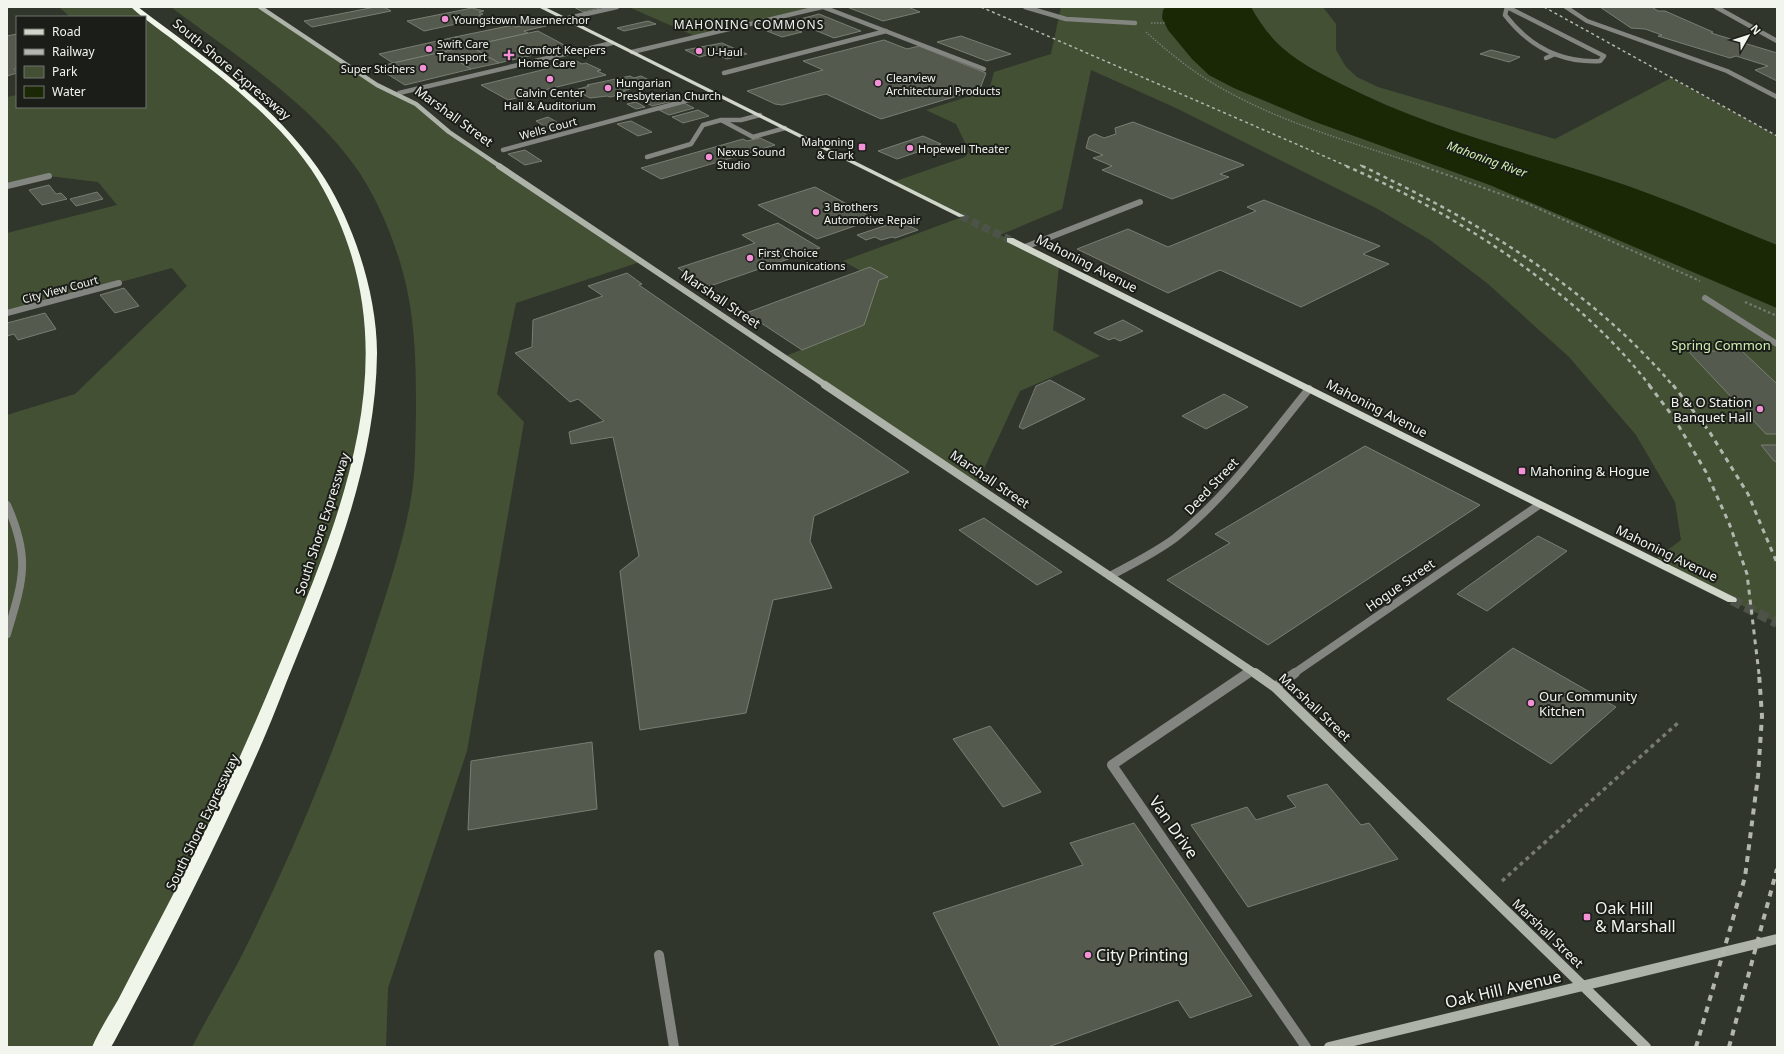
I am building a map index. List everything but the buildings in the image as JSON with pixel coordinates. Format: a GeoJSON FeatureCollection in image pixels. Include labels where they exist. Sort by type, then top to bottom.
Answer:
{"type":"FeatureCollection","features":[{"type":"Feature","properties":{"kind":"highway","name":"South Shore Expressway"},"geometry":{"type":"LineString","coordinates":[[134,7],[145,16]]}},
{"type":"Feature","properties":{"kind":"highway","name":"South Shore Expressway"},"geometry":{"type":"LineString","coordinates":[[101,1047],[188,885],[253,747],[310,606],[340,522],[362,446],[371,395],[373,349],[370,317],[351,244],[327,190],[305,155],[283,130],[248,98],[146,17]]}},
{"type":"Feature","properties":{"kind":"main road"},"geometry":{"type":"LineString","coordinates":[[541,7],[961,216]]}},
{"type":"Feature","properties":{"kind":"main road","name":"Mahoning Avenue"},"geometry":{"type":"LineString","coordinates":[[1010,240],[1732,600]]}},
{"type":"Feature","properties":{"kind":"street","name":"Marshall Street"},"geometry":{"type":"LineString","coordinates":[[260,7],[377,85],[399,93],[437,120],[449,132],[464,143],[1252,670],[1275,687],[1646,1047]]}},
{"type":"Feature","properties":{"kind":"street"},"geometry":{"type":"LineString","coordinates":[[564,19],[617,7]]}},
{"type":"Feature","properties":{"kind":"street"},"geometry":{"type":"LineString","coordinates":[[632,52],[822,7],[984,69]]}},
{"type":"Feature","properties":{"kind":"street"},"geometry":{"type":"LineString","coordinates":[[1025,7],[1045,15],[1067,20],[1135,23]]}},
{"type":"Feature","properties":{"kind":"street"},"geometry":{"type":"LineString","coordinates":[[1506,7],[1604,56],[1600,61],[1588,63],[1555,54],[1539,47],[1512,26],[1505,15],[1506,7]]}},
{"type":"Feature","properties":{"kind":"street"},"geometry":{"type":"LineString","coordinates":[[1566,7],[1586,21],[1727,72],[1777,97]]}},
{"type":"Feature","properties":{"kind":"street"},"geometry":{"type":"LineString","coordinates":[[1716,7],[1777,41]]}},
{"type":"Feature","properties":{"kind":"street"},"geometry":{"type":"LineString","coordinates":[[724,73],[886,31]]}},
{"type":"Feature","properties":{"kind":"street"},"geometry":{"type":"LineString","coordinates":[[399,93],[612,42]]}},
{"type":"Feature","properties":{"kind":"street"},"geometry":{"type":"LineString","coordinates":[[1546,58],[1555,54]]}},
{"type":"Feature","properties":{"kind":"street","name":"Wells Court"},"geometry":{"type":"LineString","coordinates":[[503,150],[715,93]]}},
{"type":"Feature","properties":{"kind":"street"},"geometry":{"type":"LineString","coordinates":[[647,157],[691,144],[703,125],[721,120],[741,120],[760,115]]}},
{"type":"Feature","properties":{"kind":"street"},"geometry":{"type":"LineString","coordinates":[[721,120],[753,137],[785,128]]}},
{"type":"Feature","properties":{"kind":"street"},"geometry":{"type":"LineString","coordinates":[[7,186],[49,176]]}},
{"type":"Feature","properties":{"kind":"street"},"geometry":{"type":"LineString","coordinates":[[1024,247],[1140,202]]}},
{"type":"Feature","properties":{"kind":"street","name":"City View Court"},"geometry":{"type":"LineString","coordinates":[[7,314],[119,283]]}},
{"type":"Feature","properties":{"kind":"street"},"geometry":{"type":"LineString","coordinates":[[1705,298],[1777,344]]}},
{"type":"Feature","properties":{"kind":"street","name":"Deed Street"},"geometry":{"type":"LineString","coordinates":[[1110,576],[1174,538],[1199,517],[1237,476],[1309,389]]}},
{"type":"Feature","properties":{"kind":"street"},"geometry":{"type":"LineString","coordinates":[[7,505],[21,536],[24,560],[22,579],[7,634]]}},
{"type":"Feature","properties":{"kind":"street","name":"Hogue Street"},"geometry":{"type":"LineString","coordinates":[[1275,687],[1539,505]]}},
{"type":"Feature","properties":{"kind":"street","name":"Van Drive"},"geometry":{"type":"LineString","coordinates":[[1252,670],[1112,765],[1306,1047]]}},
{"type":"Feature","properties":{"kind":"street","name":"Oak Hill Avenue"},"geometry":{"type":"LineString","coordinates":[[1329,1047],[1777,940]]}},
{"type":"Feature","properties":{"kind":"street"},"geometry":{"type":"LineString","coordinates":[[659,955],[674,1047]]}},
{"type":"Feature","properties":{"kind":"path"},"geometry":{"type":"LineString","coordinates":[[1144,30],[1174,57],[1202,78],[1217,87],[1274,114],[1328,136],[1414,163],[1524,202],[1702,282]]}},
{"type":"Feature","properties":{"kind":"path"},"geometry":{"type":"LineString","coordinates":[[1741,300],[1777,316]]}},
{"type":"Feature","properties":{"kind":"path"},"geometry":{"type":"LineString","coordinates":[[1488,894],[1679,722]]}},
{"type":"Feature","properties":{"kind":"green space"},"geometry":{"type":"Polygon","coordinates":[[[59,7],[134,7],[145,16],[69,16],[59,7]]]}},
{"type":"Feature","properties":{"kind":"green space"},"geometry":{"type":"Polygon","coordinates":[[[171,7],[260,7],[377,85],[399,93],[449,132],[640,262],[516,303],[497,394],[524,422],[467,751],[388,988],[386,1047],[192,1047],[241,956],[283,869],[315,794],[345,718],[358,680],[393,573],[410,504],[415,460],[416,379],[412,320],[406,283],[401,264],[379,208],[361,175],[343,150],[298,104],[248,63],[171,7]]]}},
{"type":"Feature","properties":{"kind":"green space"},"geometry":{"type":"Polygon","coordinates":[[[822,7],[697,37],[631,8],[822,7]]]}},
{"type":"Feature","properties":{"kind":"green space","name":"Spring Common"},"geometry":{"type":"Polygon","coordinates":[[[1061,7],[1166,7],[1163,10],[1209,75],[1234,88],[1313,121],[1490,185],[1777,308],[1777,623],[1653,561],[1681,540],[1675,502],[1636,435],[1569,357],[1487,283],[1430,240],[1376,208],[1176,108],[1091,70],[1062,209],[1000,235],[1059,265],[1053,330],[1100,356],[1020,391],[976,486],[783,357],[864,325],[879,280],[887,277],[861,271],[843,261],[962,217],[893,182],[965,157],[969,151],[956,124],[926,110],[989,90],[994,72],[1051,54],[1061,7]]]}},
{"type":"Feature","properties":{"kind":"green space"},"geometry":{"type":"Polygon","coordinates":[[[1251,7],[1323,7],[1336,24],[1336,50],[1346,67],[1357,77],[1378,87],[1555,139],[1671,78],[1777,136],[1777,245],[1625,185],[1445,128],[1375,100],[1306,65],[1282,48],[1268,33],[1251,7]]]}},
{"type":"Feature","properties":{"kind":"green space"},"geometry":{"type":"Polygon","coordinates":[[[146,16],[224,78],[283,130],[321,178],[351,244],[364,290],[371,395],[340,522],[253,747],[101,1047],[7,1047],[7,415],[75,394],[187,286],[172,268],[7,313],[7,233],[117,205],[98,182],[49,176],[7,186],[7,97],[16,95],[16,108],[146,108],[146,16]]]}},
{"type":"Feature","properties":{"kind":"water","name":"Mahoning River"},"geometry":{"type":"Polygon","coordinates":[[[1166,7],[1251,7],[1268,33],[1290,54],[1324,75],[1375,100],[1445,128],[1625,185],[1777,245],[1777,308],[1490,185],[1313,121],[1234,88],[1209,75],[1192,59],[1168,30],[1162,18],[1163,10],[1166,7]]]}},
{"type":"Feature","properties":{"kind":"tunnel"},"geometry":{"type":"LineString","coordinates":[[961,216],[1010,240]]}},
{"type":"Feature","properties":{"kind":"tunnel"},"geometry":{"type":"LineString","coordinates":[[1732,600],[1777,623]]}},
{"type":"Feature","properties":{"kind":"railway"},"geometry":{"type":"LineString","coordinates":[[981,7],[1349,167]]}},
{"type":"Feature","properties":{"kind":"railway"},"geometry":{"type":"LineString","coordinates":[[1544,7],[1777,136]]}},
{"type":"Feature","properties":{"kind":"railway"},"geometry":{"type":"LineString","coordinates":[[1346,166],[1429,207],[1471,231],[1512,258],[1551,287],[1587,318],[1621,351],[1650,386]]}},
{"type":"Feature","properties":{"kind":"railway"},"geometry":{"type":"LineString","coordinates":[[1362,166],[1435,203],[1505,244],[1539,266],[1604,316],[1639,349],[1673,386]]}},
{"type":"Feature","properties":{"kind":"railway"},"geometry":{"type":"LineString","coordinates":[[1649,385],[1674,418],[1706,472],[1729,523],[1747,574],[1759,674]]}},
{"type":"Feature","properties":{"kind":"railway"},"geometry":{"type":"LineString","coordinates":[[1673,385],[1709,431],[1748,494],[1777,563]]}},
{"type":"Feature","properties":{"kind":"railway"},"geometry":{"type":"LineString","coordinates":[[1696,1047],[1745,877],[1758,776],[1762,716],[1759,673]]}},
{"type":"Feature","properties":{"kind":"railway"},"geometry":{"type":"LineString","coordinates":[[1729,1047],[1777,869]]}},
{"type":"Feature","properties":{"kind":"place","name":"Youngstown Maennerchor"},"geometry":{"type":"Point","coordinates":[445,19]}},
{"type":"Feature","properties":{"kind":"place","name":"Swift Care Transport"},"geometry":{"type":"Point","coordinates":[429,49]}},
{"type":"Feature","properties":{"kind":"place","name":"U-Haul"},"geometry":{"type":"Point","coordinates":[699,51]}},
{"type":"Feature","properties":{"kind":"place","name":"Comfort Keepers Home Care"},"geometry":{"type":"Point","coordinates":[509,55]}},
{"type":"Feature","properties":{"kind":"place","name":"Super Stichers"},"geometry":{"type":"Point","coordinates":[423,68]}},
{"type":"Feature","properties":{"kind":"place","name":"Calvin Center Hall & Auditorium"},"geometry":{"type":"Point","coordinates":[550,79]}},
{"type":"Feature","properties":{"kind":"place","name":"Clearview Architectural Products"},"geometry":{"type":"Point","coordinates":[878,83]}},
{"type":"Feature","properties":{"kind":"place","name":"Hungarian Presbyterian Church"},"geometry":{"type":"Point","coordinates":[608,88]}},
{"type":"Feature","properties":{"kind":"place","name":"Mahoning & Clark"},"geometry":{"type":"Point","coordinates":[862,147]}},
{"type":"Feature","properties":{"kind":"place","name":"Hopewell Theater"},"geometry":{"type":"Point","coordinates":[910,148]}},
{"type":"Feature","properties":{"kind":"place","name":"Nexus Sound Studio"},"geometry":{"type":"Point","coordinates":[709,157]}},
{"type":"Feature","properties":{"kind":"place","name":"3 Brothers Automotive Repair"},"geometry":{"type":"Point","coordinates":[816,212]}},
{"type":"Feature","properties":{"kind":"place","name":"First Choice Communications"},"geometry":{"type":"Point","coordinates":[750,258]}},
{"type":"Feature","properties":{"kind":"place","name":"B & O Station Banquet Hall"},"geometry":{"type":"Point","coordinates":[1760,409]}},
{"type":"Feature","properties":{"kind":"place","name":"Mahoning & Hogue"},"geometry":{"type":"Point","coordinates":[1522,471]}},
{"type":"Feature","properties":{"kind":"place","name":"Our Community Kitchen"},"geometry":{"type":"Point","coordinates":[1531,703]}},
{"type":"Feature","properties":{"kind":"place","name":"Oak Hill & Marshall"},"geometry":{"type":"Point","coordinates":[1587,917]}},
{"type":"Feature","properties":{"kind":"place","name":"City Printing"},"geometry":{"type":"Point","coordinates":[1088,955]}},
{"type":"Feature","properties":{"kind":"district","name":"MAHONING COMMONS"},"geometry":{"type":"Point","coordinates":[749,24]}}]}
